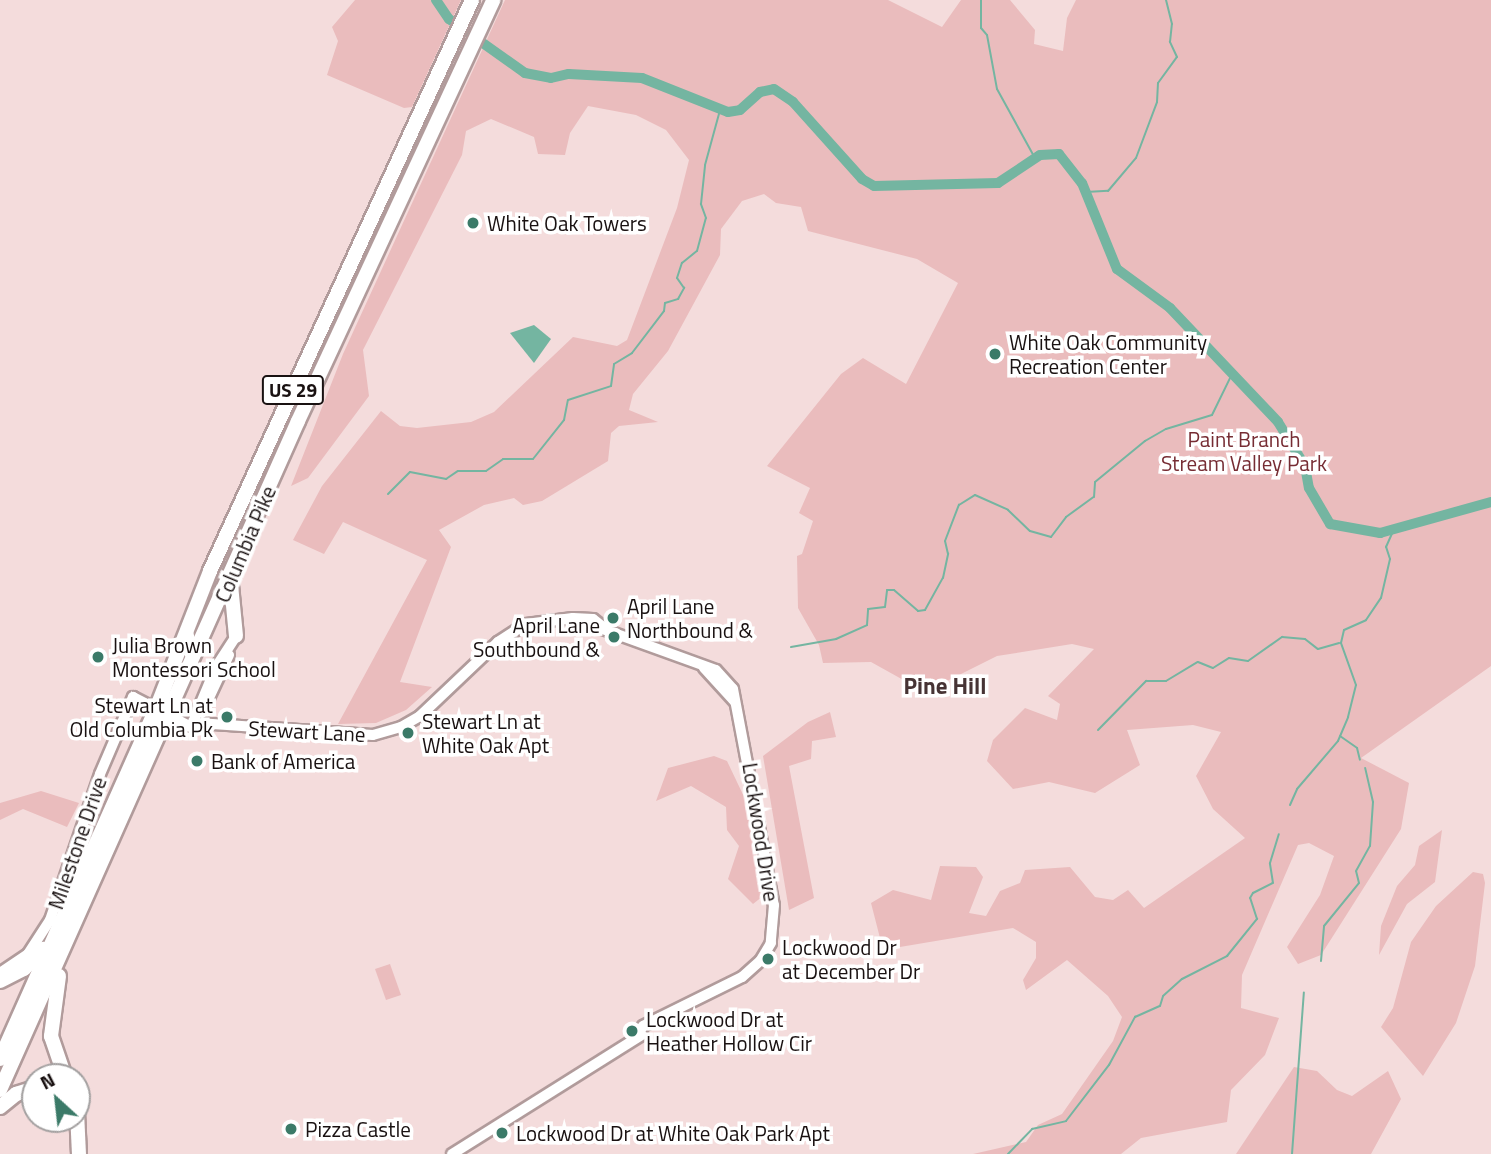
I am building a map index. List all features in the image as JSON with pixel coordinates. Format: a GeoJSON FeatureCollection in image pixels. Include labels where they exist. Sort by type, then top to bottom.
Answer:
{"type":"FeatureCollection","features":[{"type":"Feature","properties":{"kind":"highway","name":"Columbia Pike"},"geometry":{"type":"LineString","coordinates":[[0,1059],[156,709],[201,595],[472,0]]}},
{"type":"Feature","properties":{"kind":"highway","name":"Columbia Pike"},"geometry":{"type":"LineString","coordinates":[[0,1090],[493,0]]}},
{"type":"Feature","properties":{"kind":"highway"},"geometry":{"type":"LineString","coordinates":[[232,573],[235,631]]}},
{"type":"Feature","properties":{"kind":"highway"},"geometry":{"type":"LineString","coordinates":[[201,595],[219,604],[235,631]]}},
{"type":"Feature","properties":{"kind":"highway"},"geometry":{"type":"LineString","coordinates":[[60,1063],[51,1036],[52,1008],[72,930]]}},
{"type":"Feature","properties":{"kind":"highway"},"geometry":{"type":"LineString","coordinates":[[0,981],[24,969],[55,934]]}},
{"type":"Feature","properties":{"kind":"highway"},"geometry":{"type":"LineString","coordinates":[[0,1107],[21,1092]]}},
{"type":"Feature","properties":{"kind":"highway"},"geometry":{"type":"LineString","coordinates":[[71,1133],[71,1154]]}},
{"type":"Feature","properties":{"kind":"highway"},"geometry":{"type":"LineString","coordinates":[[78,1133],[79,1154]]}},
{"type":"Feature","properties":{"kind":"street","name":"Stewart Lane"},"geometry":{"type":"LineString","coordinates":[[133,697],[156,709],[194,722],[326,734],[386,733],[420,716],[469,669],[480,652],[526,624],[582,619],[593,620],[606,629],[721,675],[733,689],[737,705]]}},
{"type":"Feature","properties":{"kind":"street"},"geometry":{"type":"LineString","coordinates":[[194,722],[235,631]]}},
{"type":"Feature","properties":{"kind":"street","name":"Milestone Drive"},"geometry":{"type":"LineString","coordinates":[[0,973],[28,954],[50,920],[104,762],[133,697]]}},
{"type":"Feature","properties":{"kind":"street","name":"Lockwood Drive"},"geometry":{"type":"LineString","coordinates":[[452,1154],[485,1135],[493,1123],[507,1120],[636,1037],[643,1026],[654,1024],[742,977],[771,943],[774,905],[737,705]]}},
{"type":"Feature","properties":{"kind":"green space"},"geometry":{"type":"Polygon","coordinates":[[[355,0],[461,0],[412,107],[404,108],[327,75],[338,41],[332,27],[355,0]]]}},
{"type":"Feature","properties":{"kind":"green space","name":"Paint Branch Stream Valley Park"},"geometry":{"type":"Polygon","coordinates":[[[505,0],[888,0],[942,27],[961,0],[1010,0],[1035,30],[1034,44],[1063,51],[1067,18],[1076,0],[1491,0],[1491,666],[1361,758],[1409,783],[1401,829],[1321,955],[1298,964],[1287,947],[1320,895],[1334,856],[1309,843],[1298,845],[1242,975],[1241,1008],[1279,1018],[1265,1055],[1231,1090],[1227,1122],[1141,1138],[1121,1154],[973,1154],[1026,1142],[1038,1125],[1062,1114],[1113,1041],[1122,1017],[1108,996],[1067,960],[1026,990],[1023,980],[1036,958],[1036,942],[1013,928],[888,949],[880,938],[871,903],[893,890],[931,900],[940,866],[976,867],[983,877],[969,913],[986,916],[1000,891],[1020,883],[1025,870],[1070,867],[1095,897],[1113,900],[1128,890],[1144,908],[1245,838],[1213,809],[1196,776],[1221,732],[1193,725],[1127,730],[1140,765],[1095,793],[1049,782],[1013,789],[987,761],[993,740],[1025,708],[1057,720],[1060,704],[1048,696],[1094,649],[1072,644],[997,656],[925,692],[871,662],[823,663],[819,645],[798,608],[797,556],[802,554],[813,521],[799,513],[810,488],[767,466],[841,374],[863,358],[906,384],[958,283],[917,259],[808,231],[801,207],[776,203],[764,194],[742,201],[721,229],[720,255],[668,351],[633,394],[629,410],[658,422],[619,426],[611,433],[608,461],[542,501],[523,505],[514,498],[484,505],[439,530],[451,547],[400,682],[432,687],[406,710],[376,723],[338,724],[427,560],[343,522],[324,554],[293,540],[322,486],[381,411],[400,426],[417,428],[471,422],[494,412],[573,337],[617,346],[627,340],[677,208],[689,160],[666,130],[636,115],[588,106],[570,133],[565,155],[538,154],[534,137],[491,119],[466,131],[462,155],[363,350],[369,396],[308,478],[291,486],[343,354],[505,0]]]}},
{"type":"Feature","properties":{"kind":"green space"},"geometry":{"type":"Polygon","coordinates":[[[830,712],[836,737],[812,741],[811,759],[789,766],[814,898],[789,910],[763,756],[808,722],[830,712]]]}},
{"type":"Feature","properties":{"kind":"green space"},"geometry":{"type":"Polygon","coordinates":[[[714,756],[727,761],[747,803],[763,896],[753,904],[728,879],[739,846],[727,830],[726,807],[691,786],[656,801],[668,768],[714,756]]]}},
{"type":"Feature","properties":{"kind":"green space"},"geometry":{"type":"Polygon","coordinates":[[[41,791],[79,803],[67,827],[23,809],[0,820],[0,803],[41,791]]]}},
{"type":"Feature","properties":{"kind":"green space"},"geometry":{"type":"Polygon","coordinates":[[[1442,830],[1435,882],[1407,904],[1379,955],[1381,926],[1397,886],[1415,865],[1419,846],[1442,830]]]}},
{"type":"Feature","properties":{"kind":"green space"},"geometry":{"type":"Polygon","coordinates":[[[1473,872],[1483,874],[1485,883],[1475,966],[1456,1023],[1423,1076],[1381,1027],[1393,1008],[1411,942],[1436,906],[1473,872]]]}},
{"type":"Feature","properties":{"kind":"green space"},"geometry":{"type":"Polygon","coordinates":[[[390,964],[401,995],[386,1000],[375,969],[390,964]]]}},
{"type":"Feature","properties":{"kind":"green space"},"geometry":{"type":"Polygon","coordinates":[[[1294,1067],[1317,1071],[1337,1090],[1352,1096],[1388,1071],[1401,1099],[1371,1154],[1236,1154],[1294,1067]]]}},
{"type":"Feature","properties":{"kind":"shaded area"},"geometry":{"type":"Polygon","coordinates":[[[534,325],[551,339],[534,363],[510,333],[534,325]]]}},
{"type":"Feature","properties":{"kind":"waterway"},"geometry":{"type":"LineString","coordinates":[[436,0],[449,19],[525,73],[551,78],[569,74],[642,78],[728,112],[740,110],[760,92],[774,89],[793,102],[862,179],[874,186],[998,183],[1040,155],[1059,154],[1082,183],[1117,269],[1170,308],[1278,422],[1305,466],[1309,488],[1330,524],[1380,533],[1491,502]]}},
{"type":"Feature","properties":{"kind":"waterway"},"geometry":{"type":"LineString","coordinates":[[981,0],[981,28],[987,35],[997,89],[1035,158]]}},
{"type":"Feature","properties":{"kind":"waterway"},"geometry":{"type":"LineString","coordinates":[[1086,192],[1108,191],[1136,158],[1157,102],[1158,83],[1177,57],[1170,42],[1172,24],[1166,0]]}},
{"type":"Feature","properties":{"kind":"waterway"},"geometry":{"type":"LineString","coordinates":[[388,494],[410,472],[446,479],[458,471],[486,471],[503,459],[533,459],[564,420],[568,400],[611,386],[614,364],[632,353],[664,311],[665,303],[678,299],[684,288],[677,278],[682,263],[697,251],[706,218],[701,204],[705,165],[720,110]]}},
{"type":"Feature","properties":{"kind":"waterway"},"geometry":{"type":"LineString","coordinates":[[791,647],[836,639],[867,625],[868,609],[885,607],[887,590],[894,590],[918,611],[925,610],[943,578],[948,554],[945,541],[959,505],[975,495],[1008,510],[1030,531],[1051,537],[1066,517],[1094,497],[1095,482],[1145,441],[1166,429],[1212,415],[1233,372]]}},
{"type":"Feature","properties":{"kind":"waterway"},"geometry":{"type":"LineString","coordinates":[[1290,805],[1297,789],[1338,741],[1348,717],[1356,685],[1341,643],[1344,630],[1366,620],[1381,598],[1390,559],[1386,547],[1393,531]]}},
{"type":"Feature","properties":{"kind":"waterway"},"geometry":{"type":"LineString","coordinates":[[1098,730],[1146,681],[1166,681],[1198,662],[1213,668],[1229,658],[1248,661],[1282,637],[1305,639],[1318,649],[1339,643]]}},
{"type":"Feature","properties":{"kind":"waterway"},"geometry":{"type":"LineString","coordinates":[[1340,736],[1357,748],[1360,760]]}},
{"type":"Feature","properties":{"kind":"waterway"},"geometry":{"type":"LineString","coordinates":[[1321,961],[1324,926],[1359,883],[1356,871],[1370,846],[1373,802],[1365,768]]}},
{"type":"Feature","properties":{"kind":"waterway"},"geometry":{"type":"LineString","coordinates":[[1008,1154],[1032,1129],[1066,1121],[1109,1065],[1135,1017],[1160,1006],[1163,996],[1182,979],[1227,956],[1257,919],[1250,898],[1253,893],[1273,883],[1270,863],[1279,834]]}},
{"type":"Feature","properties":{"kind":"waterway"},"geometry":{"type":"LineString","coordinates":[[1292,1154],[1304,992]]}},
{"type":"Feature","properties":{"kind":"place","name":"White Oak Towers"},"geometry":{"type":"Point","coordinates":[473,223]}},
{"type":"Feature","properties":{"kind":"place","name":"White Oak Community Recreation Center"},"geometry":{"type":"Point","coordinates":[995,354]}},
{"type":"Feature","properties":{"kind":"place","name":"April Lane Northbound &"},"geometry":{"type":"Point","coordinates":[613,618]}},
{"type":"Feature","properties":{"kind":"place","name":"April Lane Southbound &"},"geometry":{"type":"Point","coordinates":[614,637]}},
{"type":"Feature","properties":{"kind":"place","name":"Julia Brown Montessori School"},"geometry":{"type":"Point","coordinates":[98,657]}},
{"type":"Feature","properties":{"kind":"place","name":"Stewart Ln at Old Columbia Pk"},"geometry":{"type":"Point","coordinates":[227,717]}},
{"type":"Feature","properties":{"kind":"place","name":"Stewart Ln at White Oak Apt"},"geometry":{"type":"Point","coordinates":[408,733]}},
{"type":"Feature","properties":{"kind":"place","name":"Bank of America"},"geometry":{"type":"Point","coordinates":[197,761]}},
{"type":"Feature","properties":{"kind":"place","name":"Lockwood Dr at December Dr"},"geometry":{"type":"Point","coordinates":[768,959]}},
{"type":"Feature","properties":{"kind":"place","name":"Lockwood Dr at Heather Hollow Cir"},"geometry":{"type":"Point","coordinates":[632,1031]}},
{"type":"Feature","properties":{"kind":"place","name":"Pizza Castle"},"geometry":{"type":"Point","coordinates":[291,1129]}},
{"type":"Feature","properties":{"kind":"place","name":"Lockwood Dr at White Oak Park Apt"},"geometry":{"type":"Point","coordinates":[502,1133]}},
{"type":"Feature","properties":{"kind":"district","name":"Pine Hill"},"geometry":{"type":"Point","coordinates":[945,686]}}]}
